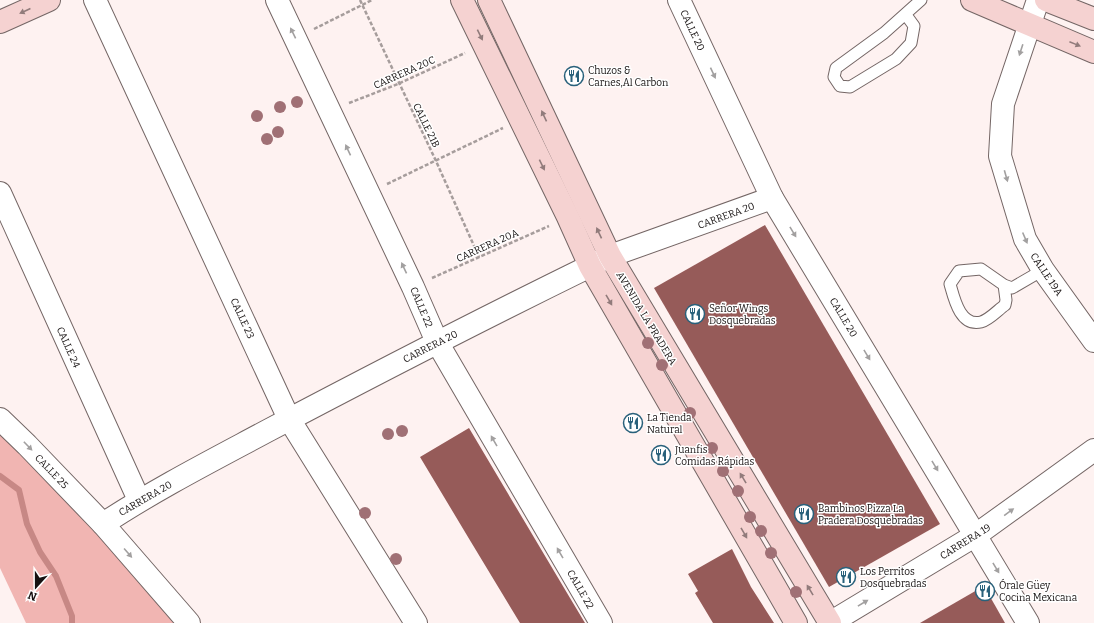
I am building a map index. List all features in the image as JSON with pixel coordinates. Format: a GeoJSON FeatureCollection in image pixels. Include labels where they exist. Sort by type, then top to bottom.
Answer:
{"type":"FeatureCollection","features":[{"type":"Feature","properties":{"kind":"street"},"geometry":{"type":"LineString","coordinates":[[0,22],[49,0]]}},
{"type":"Feature","properties":{"kind":"street","name":"CALLE 23"},"geometry":{"type":"LineString","coordinates":[[95,0],[290,419],[416,623]]}},
{"type":"Feature","properties":{"kind":"street","name":"CALLE 22"},"geometry":{"type":"LineString","coordinates":[[277,0],[413,287],[437,342],[601,623]]}},
{"type":"Feature","properties":{"kind":"street"},"geometry":{"type":"LineString","coordinates":[[462,0],[568,217],[590,266],[796,623]]}},
{"type":"Feature","properties":{"kind":"street","name":"AVENIDA LA PRADERA"},"geometry":{"type":"LineString","coordinates":[[489,0],[610,256],[830,623]]}},
{"type":"Feature","properties":{"kind":"street","name":"CALLE 20"},"geometry":{"type":"LineString","coordinates":[[679,0],[772,198],[1028,623]]}},
{"type":"Feature","properties":{"kind":"street"},"geometry":{"type":"LineString","coordinates":[[972,0],[1094,52]]}},
{"type":"Feature","properties":{"kind":"street","name":"CALLE 19A"},"geometry":{"type":"LineString","coordinates":[[1038,0],[1003,104],[1000,156],[1025,239],[1043,270],[1094,341]]}},
{"type":"Feature","properties":{"kind":"street"},"geometry":{"type":"LineString","coordinates":[[1046,0],[1094,19]]}},
{"type":"Feature","properties":{"kind":"street","name":"CALLE 24"},"geometry":{"type":"LineString","coordinates":[[0,193],[139,500]]}},
{"type":"Feature","properties":{"kind":"street","name":"CARRERA 20"},"geometry":{"type":"LineString","coordinates":[[103,524],[139,500],[290,419],[437,342],[610,256],[772,198]]}},
{"type":"Feature","properties":{"kind":"street","name":"CALLE 25"},"geometry":{"type":"LineString","coordinates":[[0,419],[103,524]]}},
{"type":"Feature","properties":{"kind":"street","name":"CARRERA 19"},"geometry":{"type":"LineString","coordinates":[[830,623],[976,535],[1094,450]]}},
{"type":"Feature","properties":{"kind":"street"},"geometry":{"type":"LineString","coordinates":[[103,524],[189,623]]}},
{"type":"Feature","properties":{"kind":"lane"},"geometry":{"type":"LineString","coordinates":[[906,15],[914,26],[911,43],[896,59],[850,87],[840,86],[834,77],[836,68],[906,15],[922,0]]}},
{"type":"Feature","properties":{"kind":"lane"},"geometry":{"type":"LineString","coordinates":[[1004,286],[1006,300],[1005,306],[982,322],[974,322],[965,317],[956,307],[950,284],[959,271],[981,269],[1004,286],[1012,288],[1043,270]]}},
{"type":"Feature","properties":{"kind":"path","name":"CALLE 21B"},"geometry":{"type":"LineString","coordinates":[[360,0],[398,84],[436,161],[479,257]]}},
{"type":"Feature","properties":{"kind":"path"},"geometry":{"type":"LineString","coordinates":[[295,38],[372,0]]}},
{"type":"Feature","properties":{"kind":"path","name":"CARRERA 20C"},"geometry":{"type":"LineString","coordinates":[[330,111],[398,84],[484,44]]}},
{"type":"Feature","properties":{"kind":"path"},"geometry":{"type":"LineString","coordinates":[[368,192],[521,120]]}},
{"type":"Feature","properties":{"kind":"path","name":"CARRERA 20A"},"geometry":{"type":"LineString","coordinates":[[413,287],[568,217]]}},
{"type":"Feature","properties":{"kind":"shaded area"},"geometry":{"type":"Polygon","coordinates":[[[0,419],[189,623],[26,623],[0,568],[0,419]]]}},
{"type":"Feature","properties":{"kind":"building"},"geometry":{"type":"Polygon","coordinates":[[[765,225],[940,524],[829,587],[654,288],[765,225]]]}},
{"type":"Feature","properties":{"kind":"building"},"geometry":{"type":"Polygon","coordinates":[[[469,428],[585,623],[520,623],[420,457],[469,428]]]}},
{"type":"Feature","properties":{"kind":"building"},"geometry":{"type":"Polygon","coordinates":[[[732,549],[751,587],[774,623],[713,623],[695,593],[698,591],[688,574],[732,549]]]}},
{"type":"Feature","properties":{"kind":"building"},"geometry":{"type":"Polygon","coordinates":[[[984,586],[1005,623],[920,623],[984,586]]]}},
{"type":"Feature","properties":{"kind":"waterway"},"geometry":{"type":"LineString","coordinates":[[0,476],[19,490],[27,524],[40,552],[56,576],[72,616],[72,623]]}},
{"type":"Feature","properties":{"kind":"place","name":"Chuzos & Carnes,Al Carbon"},"geometry":{"type":"Point","coordinates":[574,76]}},
{"type":"Feature","properties":{"kind":"place","name":"Señor Wings Dosquebradas"},"geometry":{"type":"Point","coordinates":[695,314]}},
{"type":"Feature","properties":{"kind":"place","name":"La Tienda Natural"},"geometry":{"type":"Point","coordinates":[633,423]}},
{"type":"Feature","properties":{"kind":"place","name":"Juanfis Comidas Rápidas"},"geometry":{"type":"Point","coordinates":[661,455]}},
{"type":"Feature","properties":{"kind":"place","name":"Bambinos Pizza La Pradera Dosquebradas"},"geometry":{"type":"Point","coordinates":[804,514]}},
{"type":"Feature","properties":{"kind":"place","name":"Los Perritos Dosquebradas"},"geometry":{"type":"Point","coordinates":[846,577]}},
{"type":"Feature","properties":{"kind":"place","name":"Órale Güey Cocina Mexicana"},"geometry":{"type":"Point","coordinates":[985,591]}}]}
